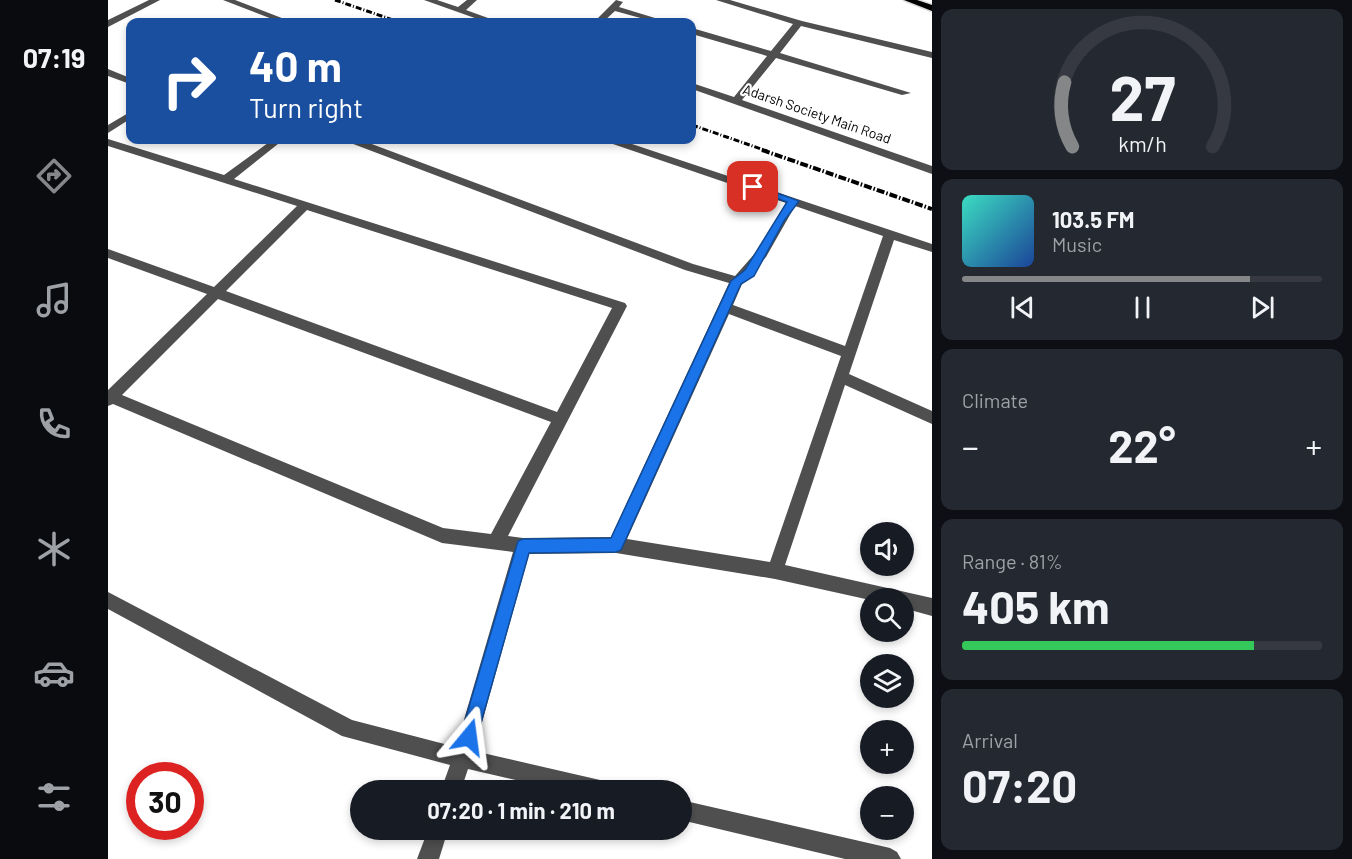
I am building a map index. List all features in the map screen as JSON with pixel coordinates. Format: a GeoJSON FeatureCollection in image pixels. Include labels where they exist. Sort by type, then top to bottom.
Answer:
{"type":"FeatureCollection","features":[{"type":"Feature","properties":{"kind":"main road"},"geometry":{"type":"LineString","coordinates":[[908,0],[932,8]]}},
{"type":"Feature","properties":{"kind":"street"},"geometry":{"type":"LineString","coordinates":[[108,24],[156,0]]}},
{"type":"Feature","properties":{"kind":"street"},"geometry":{"type":"LineString","coordinates":[[227,0],[272,18]]}},
{"type":"Feature","properties":{"kind":"street"},"geometry":{"type":"LineString","coordinates":[[428,0],[481,18]]}},
{"type":"Feature","properties":{"kind":"street"},"geometry":{"type":"LineString","coordinates":[[459,11],[474,0]]}},
{"type":"Feature","properties":{"kind":"street"},"geometry":{"type":"LineString","coordinates":[[720,0],[800,23],[932,55]]}},
{"type":"Feature","properties":{"kind":"street"},"geometry":{"type":"LineString","coordinates":[[602,18],[616,2],[654,18]]}},
{"type":"Feature","properties":{"kind":"street"},"geometry":{"type":"LineString","coordinates":[[736,101],[800,23]]}},
{"type":"Feature","properties":{"kind":"street"},"geometry":{"type":"LineString","coordinates":[[696,32],[906,93]]}},
{"type":"Feature","properties":{"kind":"street"},"geometry":{"type":"LineString","coordinates":[[108,72],[126,79]]}},
{"type":"Feature","properties":{"kind":"street","name":"Adarsh Society Main Road"},"geometry":{"type":"LineString","coordinates":[[696,87],[932,170]]}},
{"type":"Feature","properties":{"kind":"street"},"geometry":{"type":"LineString","coordinates":[[108,130],[126,118]]}},
{"type":"Feature","properties":{"kind":"street"},"geometry":{"type":"LineString","coordinates":[[108,142],[620,306],[496,542]]}},
{"type":"Feature","properties":{"kind":"street"},"geometry":{"type":"LineString","coordinates":[[225,180],[273,144]]}},
{"type":"Feature","properties":{"kind":"street"},"geometry":{"type":"LineString","coordinates":[[363,144],[689,267],[737,281]]}},
{"type":"Feature","properties":{"kind":"street"},"geometry":{"type":"LineString","coordinates":[[623,144],[932,248]]}},
{"type":"Feature","properties":{"kind":"street"},"geometry":{"type":"LineString","coordinates":[[616,545],[737,281],[750,273],[780,219],[793,201]]}},
{"type":"Feature","properties":{"kind":"street"},"geometry":{"type":"LineString","coordinates":[[305,204],[109,398],[442,535],[523,546],[616,545],[775,571],[860,590]]}},
{"type":"Feature","properties":{"kind":"street"},"geometry":{"type":"LineString","coordinates":[[775,571],[890,233]]}},
{"type":"Feature","properties":{"kind":"street"},"geometry":{"type":"LineString","coordinates":[[108,253],[560,419]]}},
{"type":"Feature","properties":{"kind":"street"},"geometry":{"type":"LineString","coordinates":[[725,307],[849,353]]}},
{"type":"Feature","properties":{"kind":"street"},"geometry":{"type":"LineString","coordinates":[[842,377],[932,418]]}},
{"type":"Feature","properties":{"kind":"street"},"geometry":{"type":"LineString","coordinates":[[454,780],[523,546]]}},
{"type":"Feature","properties":{"kind":"street"},"geometry":{"type":"LineString","coordinates":[[108,600],[349,729],[557,780]]}},
{"type":"Feature","properties":{"kind":"street"},"geometry":{"type":"LineString","coordinates":[[914,603],[932,607]]}},
{"type":"Feature","properties":{"kind":"street"},"geometry":{"type":"LineString","coordinates":[[692,813],[890,859]]}},
{"type":"Feature","properties":{"kind":"street"},"geometry":{"type":"LineString","coordinates":[[428,859],[435,840]]}},
{"type":"Feature","properties":{"kind":"railway"},"geometry":{"type":"LineString","coordinates":[[335,0],[387,18]]}},
{"type":"Feature","properties":{"kind":"railway"},"geometry":{"type":"LineString","coordinates":[[696,126],[767,151]]}},
{"type":"Feature","properties":{"kind":"railway"},"geometry":{"type":"LineString","coordinates":[[762,150],[932,209]]}},
{"type":"Feature","properties":{"kind":"route"},"geometry":{"type":"LineString","coordinates":[[469,737],[523,546],[616,545],[737,281],[750,273],[780,219],[793,201],[753,187]]}}]}
